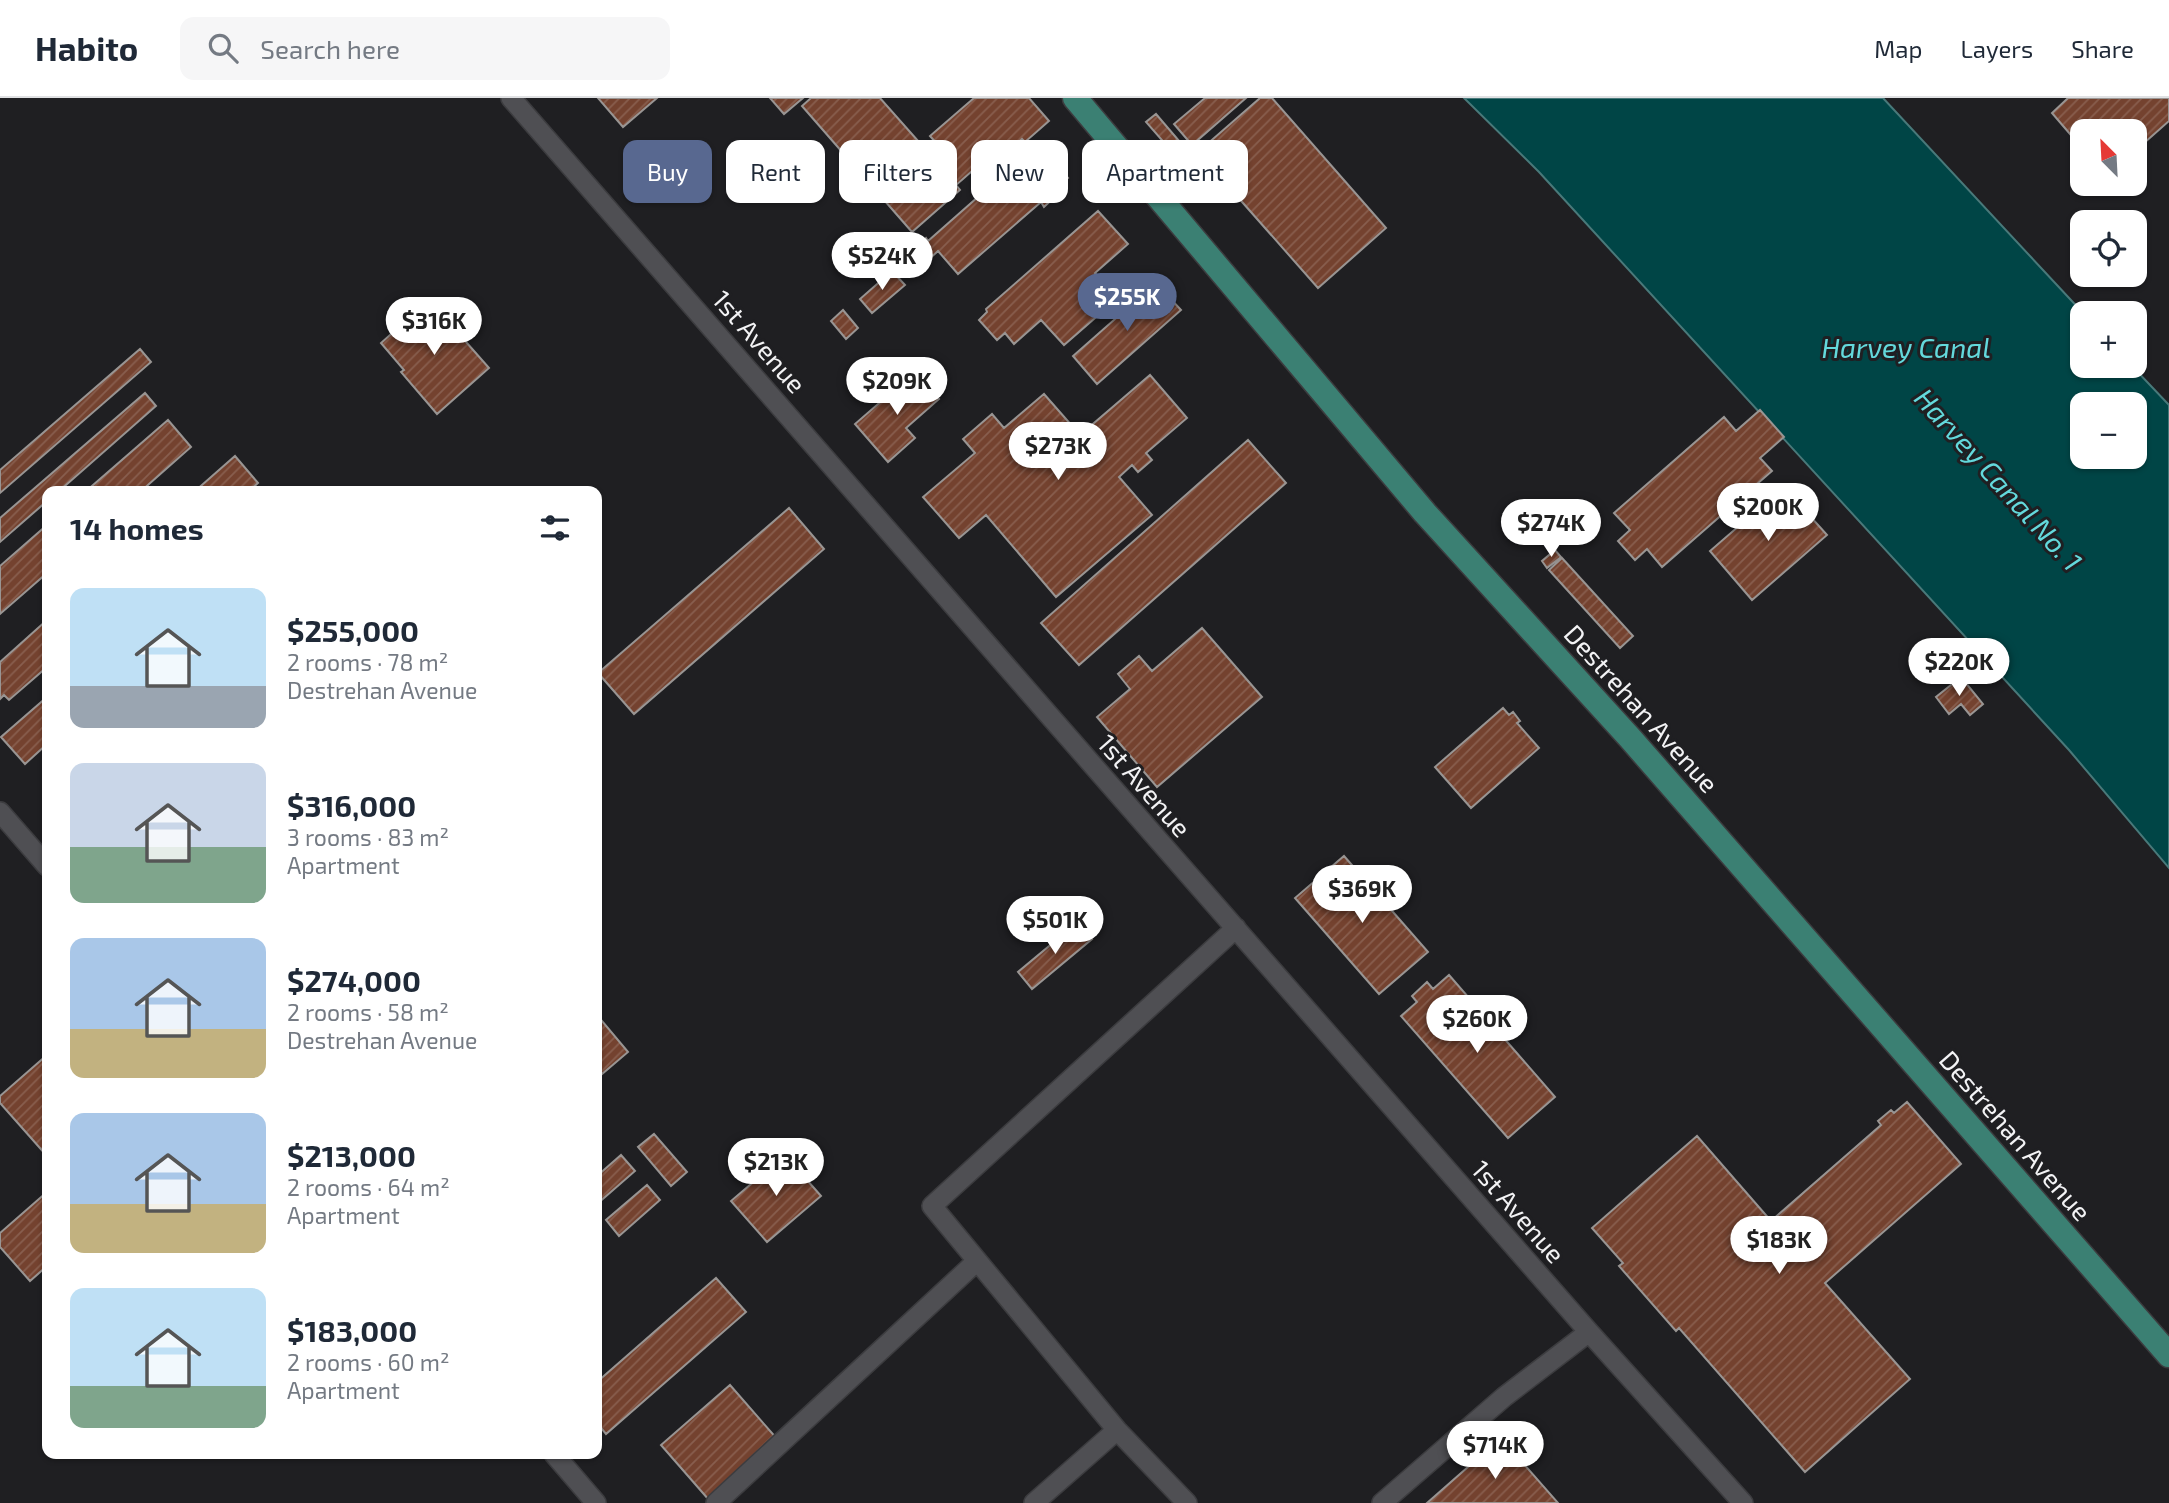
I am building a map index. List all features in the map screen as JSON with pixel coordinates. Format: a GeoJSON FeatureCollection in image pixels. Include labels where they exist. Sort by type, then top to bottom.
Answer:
{"type":"FeatureCollection","features":[{"type":"Feature","properties":{"kind":"main road","name":"Destrehan Avenue"},"geometry":{"type":"LineString","coordinates":[[1075,98],[1425,513],[1630,738],[2169,1355]]}},
{"type":"Feature","properties":{"kind":"street","name":"1st Avenue"},"geometry":{"type":"LineString","coordinates":[[511,98],[1590,1332],[1743,1503]]}},
{"type":"Feature","properties":{"kind":"street"},"geometry":{"type":"LineString","coordinates":[[0,811],[42,860]]}},
{"type":"Feature","properties":{"kind":"street"},"geometry":{"type":"LineString","coordinates":[[1187,1503],[1117,1430],[932,1206],[1236,928]]}},
{"type":"Feature","properties":{"kind":"street"},"geometry":{"type":"LineString","coordinates":[[716,1503],[977,1261]]}},
{"type":"Feature","properties":{"kind":"street"},"geometry":{"type":"LineString","coordinates":[[1382,1503],[1504,1397],[1590,1332]]}},
{"type":"Feature","properties":{"kind":"street"},"geometry":{"type":"LineString","coordinates":[[1034,1503],[1117,1430]]}},
{"type":"Feature","properties":{"kind":"street"},"geometry":{"type":"LineString","coordinates":[[558,1459],[596,1503]]}},
{"type":"Feature","properties":{"kind":"water","name":"Harvey Canal"},"geometry":{"type":"Polygon","coordinates":[[[1464,98],[1883,98],[2072,301],[2070,378],[2143,378],[2169,405],[2169,868],[2069,750],[1539,172],[1464,98]]]}},
{"type":"Feature","properties":{"kind":"building"},"geometry":{"type":"Polygon","coordinates":[[[598,98],[657,98],[623,127],[598,98]]]}},
{"type":"Feature","properties":{"kind":"building"},"geometry":{"type":"Polygon","coordinates":[[[770,98],[803,98],[784,114],[770,98]]]}},
{"type":"Feature","properties":{"kind":"building"},"geometry":{"type":"Polygon","coordinates":[[[811,98],[880,98],[917,140],[839,140],[839,148],[802,106],[811,98]]]}},
{"type":"Feature","properties":{"kind":"building"},"geometry":{"type":"Polygon","coordinates":[[[974,98],[1029,98],[1049,121],[1027,140],[971,140],[971,172],[957,184],[957,140],[934,140],[930,136],[974,98]]]}},
{"type":"Feature","properties":{"kind":"building"},"geometry":{"type":"Polygon","coordinates":[[[1205,98],[1246,98],[1198,140],[1188,140],[1174,124],[1205,98]]]}},
{"type":"Feature","properties":{"kind":"building"},"geometry":{"type":"Polygon","coordinates":[[[1260,98],[1272,98],[1386,228],[1318,288],[1243,203],[1248,203],[1248,140],[1212,140],[1260,98]]]}},
{"type":"Feature","properties":{"kind":"building"},"geometry":{"type":"Polygon","coordinates":[[[2068,98],[2169,98],[2169,121],[2147,140],[2147,119],[2070,119],[2070,134],[2052,113],[2068,98]]]}},
{"type":"Feature","properties":{"kind":"building"},"geometry":{"type":"Polygon","coordinates":[[[1156,114],[1178,140],[1162,140],[1146,122],[1156,114]]]}},
{"type":"Feature","properties":{"kind":"building"},"geometry":{"type":"Polygon","coordinates":[[[887,203],[945,203],[912,232],[887,203]]]}},
{"type":"Feature","properties":{"kind":"building"},"geometry":{"type":"Polygon","coordinates":[[[971,203],[1040,203],[958,274],[938,251],[927,261],[915,247],[926,238],[928,241],[971,203]]]}},
{"type":"Feature","properties":{"kind":"building"},"geometry":{"type":"Polygon","coordinates":[[[1098,211],[1128,244],[1095,273],[1117,299],[1064,345],[1041,320],[1014,344],[1005,333],[997,340],[979,320],[987,312],[986,309],[1098,211]]]}},
{"type":"Feature","properties":{"kind":"building"},"geometry":{"type":"Polygon","coordinates":[[[892,271],[905,285],[872,313],[860,299],[892,271]]]}},
{"type":"Feature","properties":{"kind":"building"},"geometry":{"type":"Polygon","coordinates":[[[1156,283],[1181,310],[1097,384],[1073,356],[1156,283]]]}},
{"type":"Feature","properties":{"kind":"building"},"geometry":{"type":"Polygon","coordinates":[[[429,300],[489,368],[437,414],[401,372],[404,370],[381,343],[429,300]]]}},
{"type":"Feature","properties":{"kind":"building"},"geometry":{"type":"Polygon","coordinates":[[[843,310],[858,328],[846,339],[831,321],[843,310]]]}},
{"type":"Feature","properties":{"kind":"building"},"geometry":{"type":"Polygon","coordinates":[[[140,349],[151,362],[0,493],[0,470],[140,349]]]}},
{"type":"Feature","properties":{"kind":"building"},"geometry":{"type":"Polygon","coordinates":[[[915,372],[939,399],[906,428],[915,438],[888,462],[855,424],[915,372]]]}},
{"type":"Feature","properties":{"kind":"building"},"geometry":{"type":"Polygon","coordinates":[[[1150,375],[1187,418],[1146,453],[1152,460],[1138,472],[1132,465],[1119,477],[1152,515],[1056,597],[986,515],[959,538],[923,497],[975,453],[963,439],[992,414],[1004,428],[1044,394],[1080,435],[1150,375]]]}},
{"type":"Feature","properties":{"kind":"building"},"geometry":{"type":"Polygon","coordinates":[[[145,393],[156,406],[65,486],[42,486],[42,505],[0,542],[0,518],[145,393]]]}},
{"type":"Feature","properties":{"kind":"building"},"geometry":{"type":"Polygon","coordinates":[[[1760,410],[1784,437],[1760,458],[1772,471],[1662,567],[1647,549],[1635,560],[1618,541],[1630,530],[1614,513],[1724,417],[1736,431],[1760,410]]]}},
{"type":"Feature","properties":{"kind":"building"},"geometry":{"type":"Polygon","coordinates":[[[168,420],[191,447],[147,486],[92,486],[168,420]]]}},
{"type":"Feature","properties":{"kind":"building"},"geometry":{"type":"Polygon","coordinates":[[[1248,440],[1286,483],[1079,665],[1041,623],[1248,440]]]}},
{"type":"Feature","properties":{"kind":"building"},"geometry":{"type":"Polygon","coordinates":[[[235,456],[258,483],[255,486],[201,486],[235,456]]]}},
{"type":"Feature","properties":{"kind":"building"},"geometry":{"type":"Polygon","coordinates":[[[1784,487],[1827,535],[1752,600],[1710,551],[1784,487]]]}},
{"type":"Feature","properties":{"kind":"building"},"geometry":{"type":"Polygon","coordinates":[[[789,508],[824,549],[634,714],[602,678],[602,670],[789,508]]]}},
{"type":"Feature","properties":{"kind":"building"},"geometry":{"type":"Polygon","coordinates":[[[42,529],[42,577],[0,614],[0,566],[42,529]]]}},
{"type":"Feature","properties":{"kind":"building"},"geometry":{"type":"Polygon","coordinates":[[[1555,550],[1561,557],[1547,568],[1542,561],[1555,550]]]}},
{"type":"Feature","properties":{"kind":"building"},"geometry":{"type":"Polygon","coordinates":[[[1562,558],[1633,636],[1620,648],[1549,570],[1562,558]]]}},
{"type":"Feature","properties":{"kind":"building"},"geometry":{"type":"Polygon","coordinates":[[[42,624],[42,671],[9,700],[4,695],[0,699],[0,662],[42,624]]]}},
{"type":"Feature","properties":{"kind":"building"},"geometry":{"type":"Polygon","coordinates":[[[1202,628],[1262,697],[1157,787],[1097,717],[1130,689],[1118,674],[1139,656],[1152,671],[1202,628]]]}},
{"type":"Feature","properties":{"kind":"building"},"geometry":{"type":"Polygon","coordinates":[[[1961,677],[1983,704],[1970,715],[1961,704],[1949,714],[1936,697],[1961,677]]]}},
{"type":"Feature","properties":{"kind":"building"},"geometry":{"type":"Polygon","coordinates":[[[42,701],[42,749],[25,764],[1,737],[42,701]]]}},
{"type":"Feature","properties":{"kind":"building"},"geometry":{"type":"Polygon","coordinates":[[[1503,708],[1509,715],[1513,712],[1520,721],[1517,723],[1539,748],[1471,808],[1435,767],[1503,708]]]}},
{"type":"Feature","properties":{"kind":"building"},"geometry":{"type":"Polygon","coordinates":[[[1344,856],[1428,952],[1379,994],[1295,898],[1344,856]]]}},
{"type":"Feature","properties":{"kind":"building"},"geometry":{"type":"Polygon","coordinates":[[[1078,922],[1092,939],[1032,989],[1018,972],[1078,922]]]}},
{"type":"Feature","properties":{"kind":"building"},"geometry":{"type":"Polygon","coordinates":[[[1449,975],[1555,1097],[1508,1138],[1401,1016],[1417,1002],[1412,996],[1427,982],[1433,989],[1449,975]]]}},
{"type":"Feature","properties":{"kind":"building"},"geometry":{"type":"Polygon","coordinates":[[[602,1021],[628,1052],[602,1074],[602,1021]]]}},
{"type":"Feature","properties":{"kind":"building"},"geometry":{"type":"Polygon","coordinates":[[[42,1059],[42,1150],[0,1103],[0,1096],[42,1059]]]}},
{"type":"Feature","properties":{"kind":"building"},"geometry":{"type":"Polygon","coordinates":[[[1907,1102],[1961,1164],[1825,1283],[1910,1379],[1805,1472],[1679,1328],[1676,1331],[1619,1266],[1623,1263],[1592,1228],[1697,1136],[1771,1221],[1881,1125],[1878,1121],[1907,1102]]]}},
{"type":"Feature","properties":{"kind":"building"},"geometry":{"type":"Polygon","coordinates":[[[654,1134],[687,1172],[671,1186],[638,1147],[654,1134]]]}},
{"type":"Feature","properties":{"kind":"building"},"geometry":{"type":"Polygon","coordinates":[[[621,1155],[635,1171],[602,1200],[602,1172],[621,1155]]]}},
{"type":"Feature","properties":{"kind":"building"},"geometry":{"type":"Polygon","coordinates":[[[785,1155],[821,1196],[767,1242],[731,1201],[785,1155]]]}},
{"type":"Feature","properties":{"kind":"building"},"geometry":{"type":"Polygon","coordinates":[[[647,1185],[660,1200],[619,1236],[606,1220],[647,1185]]]}},
{"type":"Feature","properties":{"kind":"building"},"geometry":{"type":"Polygon","coordinates":[[[42,1196],[42,1270],[30,1281],[0,1247],[0,1233],[42,1196]]]}},
{"type":"Feature","properties":{"kind":"building"},"geometry":{"type":"Polygon","coordinates":[[[716,1278],[746,1312],[606,1434],[602,1429],[602,1378],[716,1278]]]}},
{"type":"Feature","properties":{"kind":"building"},"geometry":{"type":"Polygon","coordinates":[[[730,1385],[778,1440],[709,1500],[661,1445],[730,1385]]]}},
{"type":"Feature","properties":{"kind":"building"},"geometry":{"type":"Polygon","coordinates":[[[1501,1438],[1558,1503],[1427,1503],[1501,1438]]]}},
{"type":"Feature","properties":{"kind":"water label","name":"Harvey Canal No. 1"},"geometry":{"type":"Point","coordinates":[1999,479]}}]}
